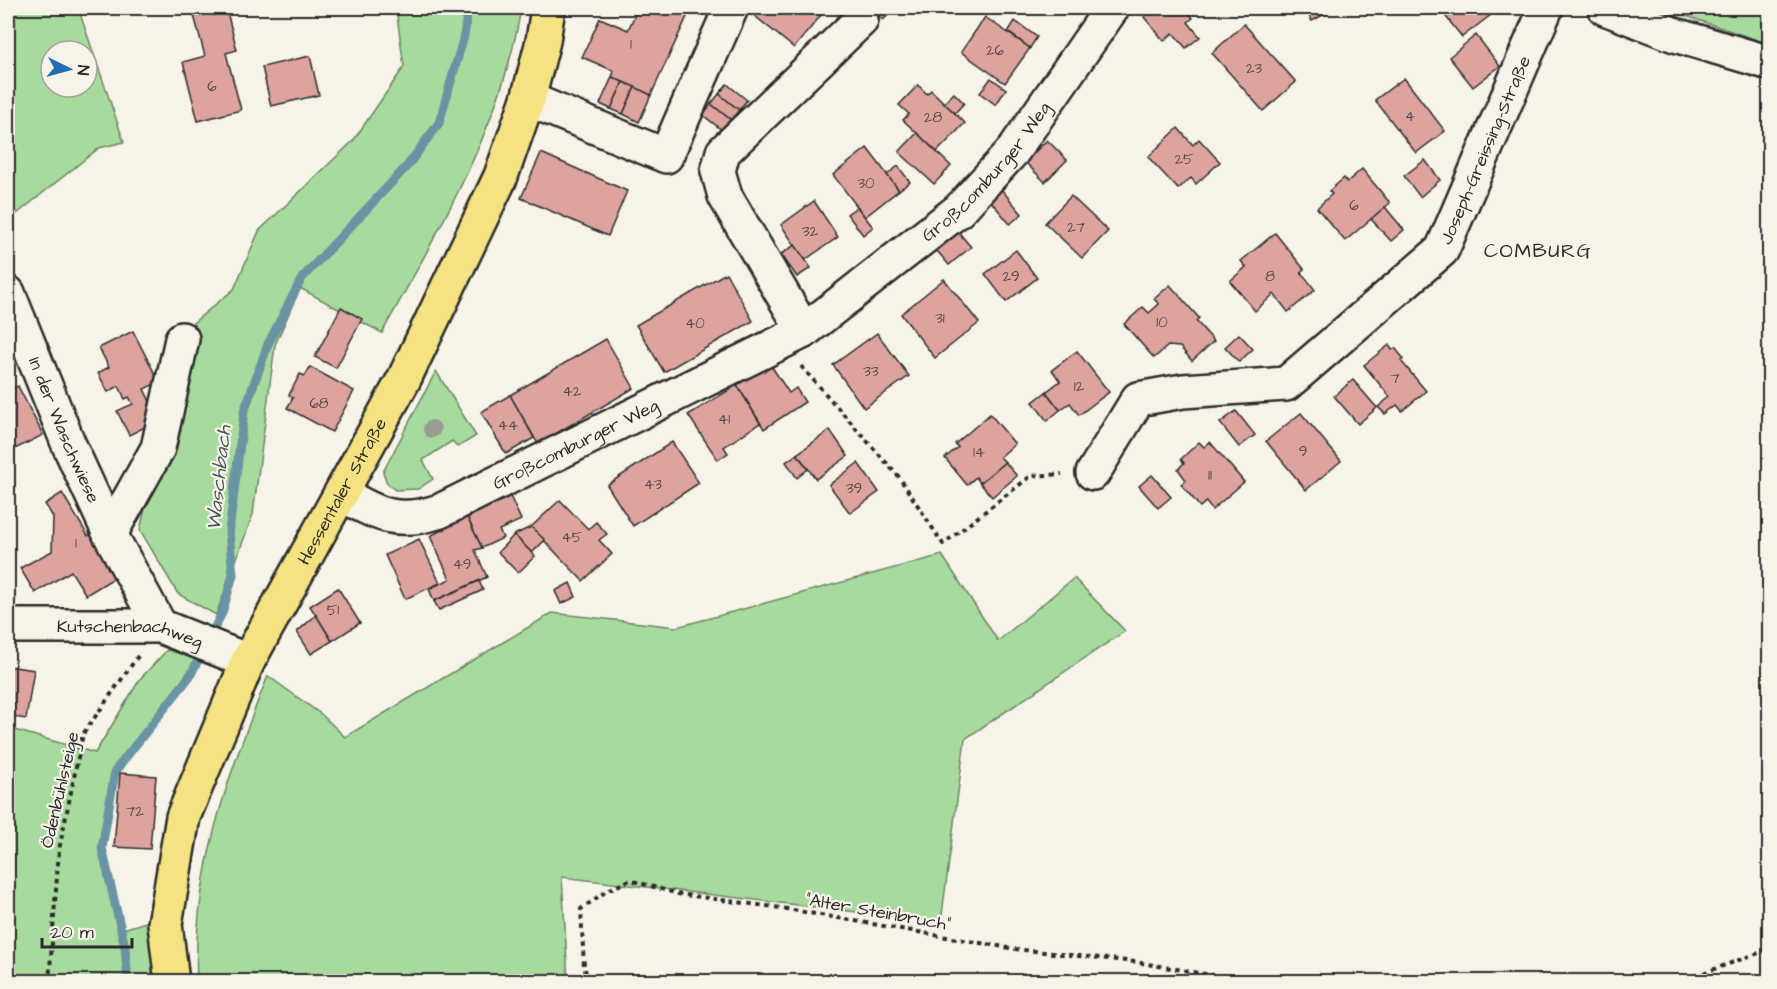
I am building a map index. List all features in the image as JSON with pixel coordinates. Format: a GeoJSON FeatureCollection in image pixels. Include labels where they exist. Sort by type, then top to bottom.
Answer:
{"type":"FeatureCollection","features":[{"type":"Feature","properties":{"kind":"main road","name":"Hessentaler Straße"},"geometry":{"type":"LineString","coordinates":[[172,981],[165,924],[183,817],[248,661],[404,379],[501,176],[528,99],[543,41],[548,8]]}},
{"type":"Feature","properties":{"kind":"street"},"geometry":{"type":"LineString","coordinates":[[528,99],[666,156],[731,8]]}},
{"type":"Feature","properties":{"kind":"street","name":"Großcomburger Weg"},"geometry":{"type":"LineString","coordinates":[[342,494],[394,518],[417,519],[440,511],[793,336],[959,210],[1013,152],[1112,8]]}},
{"type":"Feature","properties":{"kind":"street","name":"Joseph-Greissing-Straße"},"geometry":{"type":"LineString","coordinates":[[1093,473],[1138,399],[1183,391],[1286,384],[1442,250],[1546,8]]}},
{"type":"Feature","properties":{"kind":"street"},"geometry":{"type":"LineString","coordinates":[[1605,8],[1675,35],[1770,63]]}},
{"type":"Feature","properties":{"kind":"street"},"geometry":{"type":"LineString","coordinates":[[793,336],[725,196],[718,171],[723,152],[861,20]]}},
{"type":"Feature","properties":{"kind":"street","name":"In der Waschwiese"},"geometry":{"type":"LineString","coordinates":[[8,293],[69,445],[110,534],[160,626]]}},
{"type":"Feature","properties":{"kind":"street","name":"In der Waschwiese"},"geometry":{"type":"LineString","coordinates":[[110,534],[158,448],[182,339]]}},
{"type":"Feature","properties":{"kind":"street","name":"Kutschenbachweg"},"geometry":{"type":"LineString","coordinates":[[8,626],[160,626],[248,661]]}},
{"type":"Feature","properties":{"kind":"path"},"geometry":{"type":"LineString","coordinates":[[793,336],[820,390],[899,477],[943,544],[1031,476],[1093,473]]}},
{"type":"Feature","properties":{"kind":"path","name":"Ödenbühlsteige"},"geometry":{"type":"LineString","coordinates":[[49,981],[59,850],[83,734],[160,626]]}},
{"type":"Feature","properties":{"kind":"path","name":"\"Alter Steinbruch\""},"geometry":{"type":"LineString","coordinates":[[590,981],[584,967],[581,909],[608,890],[630,880],[678,894],[781,908],[1015,949],[1136,962],[1251,981]]}},
{"type":"Feature","properties":{"kind":"path"},"geometry":{"type":"LineString","coordinates":[[1678,981],[1770,949]]}},
{"type":"Feature","properties":{"kind":"path"},"geometry":{"type":"LineString","coordinates":[[1251,981],[1264,981]]}},
{"type":"Feature","properties":{"kind":"green space"},"geometry":{"type":"Polygon","coordinates":[[[8,8],[78,8],[89,39],[39,39],[39,99],[99,99],[99,69],[124,142],[99,148],[8,221],[8,8]]]}},
{"type":"Feature","properties":{"kind":"green space"},"geometry":{"type":"Polygon","coordinates":[[[396,8],[521,8],[512,52],[484,135],[446,216],[382,333],[300,288],[275,345],[253,514],[216,615],[178,594],[140,530],[187,328],[234,289],[259,231],[353,141],[404,67],[396,8]]]}},
{"type":"Feature","properties":{"kind":"green space"},"geometry":{"type":"Polygon","coordinates":[[[1663,8],[1769,8],[1769,44],[1663,8]]]}},
{"type":"Feature","properties":{"kind":"green space"},"geometry":{"type":"Polygon","coordinates":[[[436,371],[476,436],[458,447],[452,441],[423,460],[433,479],[418,489],[395,490],[387,483],[383,472],[436,371]]]}},
{"type":"Feature","properties":{"kind":"green space"},"geometry":{"type":"Polygon","coordinates":[[[942,555],[998,641],[1074,578],[1125,631],[965,739],[941,922],[562,877],[568,981],[197,981],[200,902],[207,863],[239,750],[268,676],[322,715],[345,737],[552,613],[677,627],[942,555]]]}},
{"type":"Feature","properties":{"kind":"green space"},"geometry":{"type":"Polygon","coordinates":[[[167,650],[203,659],[187,673],[116,777],[105,849],[120,930],[149,921],[153,981],[8,981],[8,728],[95,753],[140,679],[167,650]]]}},
{"type":"Feature","properties":{"kind":"building"},"geometry":{"type":"Polygon","coordinates":[[[192,8],[212,8],[214,15],[227,12],[237,50],[226,53],[241,110],[198,121],[183,62],[205,56],[192,8]]]}},
{"type":"Feature","properties":{"kind":"building"},"geometry":{"type":"Polygon","coordinates":[[[638,8],[691,8],[651,95],[612,77],[614,71],[582,57],[600,18],[628,30],[638,8]]]}},
{"type":"Feature","properties":{"kind":"building"},"geometry":{"type":"Polygon","coordinates":[[[754,8],[827,8],[794,48],[750,12],[754,8]]]}},
{"type":"Feature","properties":{"kind":"building"},"geometry":{"type":"Polygon","coordinates":[[[870,8],[896,8],[883,20],[870,8]]]}},
{"type":"Feature","properties":{"kind":"building"},"geometry":{"type":"Polygon","coordinates":[[[1155,8],[1184,8],[1193,18],[1188,22],[1200,37],[1186,48],[1173,33],[1164,41],[1144,17],[1155,8]]]}},
{"type":"Feature","properties":{"kind":"building"},"geometry":{"type":"Polygon","coordinates":[[[1304,8],[1336,8],[1312,21],[1304,8]]]}},
{"type":"Feature","properties":{"kind":"building"},"geometry":{"type":"Polygon","coordinates":[[[1439,8],[1500,8],[1462,37],[1439,8]]]}},
{"type":"Feature","properties":{"kind":"building"},"geometry":{"type":"Polygon","coordinates":[[[985,17],[1030,48],[1005,83],[961,52],[985,17]]]}},
{"type":"Feature","properties":{"kind":"building"},"geometry":{"type":"Polygon","coordinates":[[[1015,21],[1037,37],[1030,48],[1008,32],[1015,21]]]}},
{"type":"Feature","properties":{"kind":"building"},"geometry":{"type":"Polygon","coordinates":[[[1244,24],[1296,82],[1263,111],[1212,53],[1244,24]]]}},
{"type":"Feature","properties":{"kind":"building"},"geometry":{"type":"Polygon","coordinates":[[[1476,35],[1500,66],[1473,87],[1449,57],[1476,35]]]}},
{"type":"Feature","properties":{"kind":"building"},"geometry":{"type":"Polygon","coordinates":[[[310,56],[319,95],[271,106],[262,67],[310,56]]]}},
{"type":"Feature","properties":{"kind":"building"},"geometry":{"type":"Polygon","coordinates":[[[612,77],[623,82],[611,109],[600,104],[612,77]]]}},
{"type":"Feature","properties":{"kind":"building"},"geometry":{"type":"Polygon","coordinates":[[[991,78],[1006,89],[996,105],[980,93],[991,78]]]}},
{"type":"Feature","properties":{"kind":"building"},"geometry":{"type":"Polygon","coordinates":[[[1404,78],[1445,131],[1416,153],[1375,100],[1404,78]]]}},
{"type":"Feature","properties":{"kind":"building"},"geometry":{"type":"Polygon","coordinates":[[[623,82],[635,87],[623,114],[611,109],[623,82]]]}},
{"type":"Feature","properties":{"kind":"building"},"geometry":{"type":"Polygon","coordinates":[[[727,84],[747,100],[739,110],[719,94],[727,84]]]}},
{"type":"Feature","properties":{"kind":"building"},"geometry":{"type":"Polygon","coordinates":[[[918,85],[927,94],[931,90],[965,123],[937,152],[903,120],[909,114],[899,105],[918,85]]]}},
{"type":"Feature","properties":{"kind":"building"},"geometry":{"type":"Polygon","coordinates":[[[635,87],[651,95],[639,122],[623,114],[635,87]]]}},
{"type":"Feature","properties":{"kind":"building"},"geometry":{"type":"Polygon","coordinates":[[[954,93],[964,103],[955,113],[944,103],[954,93]]]}},
{"type":"Feature","properties":{"kind":"building"},"geometry":{"type":"Polygon","coordinates":[[[719,94],[739,110],[731,120],[711,104],[719,94]]]}},
{"type":"Feature","properties":{"kind":"building"},"geometry":{"type":"Polygon","coordinates":[[[711,104],[731,120],[723,131],[703,115],[711,104]]]}},
{"type":"Feature","properties":{"kind":"building"},"geometry":{"type":"Polygon","coordinates":[[[1178,128],[1193,145],[1199,139],[1220,162],[1196,184],[1191,178],[1178,189],[1148,157],[1178,128]]]}},
{"type":"Feature","properties":{"kind":"building"},"geometry":{"type":"Polygon","coordinates":[[[917,133],[951,166],[934,184],[899,152],[917,133]]]}},
{"type":"Feature","properties":{"kind":"building"},"geometry":{"type":"Polygon","coordinates":[[[1047,140],[1067,160],[1045,182],[1025,162],[1047,140]]]}},
{"type":"Feature","properties":{"kind":"building"},"geometry":{"type":"Polygon","coordinates":[[[867,148],[899,190],[865,217],[833,175],[867,148]]]}},
{"type":"Feature","properties":{"kind":"building"},"geometry":{"type":"Polygon","coordinates":[[[541,153],[627,191],[608,236],[521,198],[541,153]]]}},
{"type":"Feature","properties":{"kind":"building"},"geometry":{"type":"Polygon","coordinates":[[[1425,160],[1440,180],[1420,197],[1404,176],[1425,160]]]}},
{"type":"Feature","properties":{"kind":"building"},"geometry":{"type":"Polygon","coordinates":[[[898,166],[910,182],[899,190],[887,175],[898,166]]]}},
{"type":"Feature","properties":{"kind":"building"},"geometry":{"type":"Polygon","coordinates":[[[1362,169],[1390,203],[1345,241],[1317,208],[1332,194],[1329,191],[1344,178],[1347,182],[1362,169]]]}},
{"type":"Feature","properties":{"kind":"building"},"geometry":{"type":"Polygon","coordinates":[[[1001,189],[1022,214],[1010,224],[989,199],[1001,189]]]}},
{"type":"Feature","properties":{"kind":"building"},"geometry":{"type":"Polygon","coordinates":[[[1071,196],[1108,231],[1082,258],[1045,223],[1071,196]]]}},
{"type":"Feature","properties":{"kind":"building"},"geometry":{"type":"Polygon","coordinates":[[[814,201],[838,237],[805,260],[781,225],[814,201]]]}},
{"type":"Feature","properties":{"kind":"building"},"geometry":{"type":"Polygon","coordinates":[[[857,207],[873,227],[863,235],[847,214],[857,207]]]}},
{"type":"Feature","properties":{"kind":"building"},"geometry":{"type":"Polygon","coordinates":[[[1385,207],[1404,230],[1391,241],[1371,219],[1385,207]]]}},
{"type":"Feature","properties":{"kind":"building"},"geometry":{"type":"Polygon","coordinates":[[[954,227],[971,247],[949,265],[932,245],[954,227]]]}},
{"type":"Feature","properties":{"kind":"building"},"geometry":{"type":"Polygon","coordinates":[[[1275,233],[1304,269],[1301,272],[1315,290],[1288,312],[1274,294],[1255,311],[1230,281],[1246,267],[1241,261],[1275,233]]]}},
{"type":"Feature","properties":{"kind":"building"},"geometry":{"type":"Polygon","coordinates":[[[795,245],[811,268],[797,277],[781,254],[795,245]]]}},
{"type":"Feature","properties":{"kind":"building"},"geometry":{"type":"Polygon","coordinates":[[[1016,250],[1037,278],[1006,302],[985,274],[1016,250]]]}},
{"type":"Feature","properties":{"kind":"building"},"geometry":{"type":"Polygon","coordinates":[[[726,273],[753,321],[664,372],[636,325],[726,273]]]}},
{"type":"Feature","properties":{"kind":"building"},"geometry":{"type":"Polygon","coordinates":[[[944,279],[979,323],[935,358],[901,314],[944,279]]]}},
{"type":"Feature","properties":{"kind":"building"},"geometry":{"type":"Polygon","coordinates":[[[1170,285],[1199,318],[1196,321],[1214,341],[1192,361],[1180,347],[1168,346],[1154,358],[1124,324],[1143,307],[1149,313],[1159,304],[1154,299],[1170,285]]]}},
{"type":"Feature","properties":{"kind":"building"},"geometry":{"type":"Polygon","coordinates":[[[341,307],[362,319],[336,368],[315,357],[341,307]]]}},
{"type":"Feature","properties":{"kind":"building"},"geometry":{"type":"Polygon","coordinates":[[[133,331],[159,382],[144,389],[159,420],[129,435],[117,411],[133,404],[129,397],[125,399],[119,386],[108,392],[98,373],[109,367],[99,348],[133,331]]]}},
{"type":"Feature","properties":{"kind":"building"},"geometry":{"type":"Polygon","coordinates":[[[877,333],[909,376],[864,408],[833,365],[877,333]]]}},
{"type":"Feature","properties":{"kind":"building"},"geometry":{"type":"Polygon","coordinates":[[[1239,334],[1253,349],[1239,362],[1225,347],[1239,334]]]}},
{"type":"Feature","properties":{"kind":"building"},"geometry":{"type":"Polygon","coordinates":[[[606,339],[634,388],[538,444],[510,395],[606,339]]]}},
{"type":"Feature","properties":{"kind":"building"},"geometry":{"type":"Polygon","coordinates":[[[1389,345],[1392,350],[1395,348],[1404,359],[1401,361],[1426,391],[1402,411],[1397,405],[1385,414],[1378,407],[1390,397],[1364,365],[1389,345]]]}},
{"type":"Feature","properties":{"kind":"building"},"geometry":{"type":"Polygon","coordinates":[[[1077,351],[1109,392],[1079,415],[1070,403],[1060,410],[1046,392],[1060,381],[1052,370],[1077,351]]]}},
{"type":"Feature","properties":{"kind":"building"},"geometry":{"type":"Polygon","coordinates":[[[770,364],[789,393],[796,388],[805,402],[764,429],[737,385],[770,364]]]}},
{"type":"Feature","properties":{"kind":"building"},"geometry":{"type":"Polygon","coordinates":[[[310,367],[354,391],[332,432],[287,408],[293,398],[289,395],[300,374],[305,376],[310,367]]]}},
{"type":"Feature","properties":{"kind":"building"},"geometry":{"type":"Polygon","coordinates":[[[8,380],[12,389],[18,386],[43,435],[15,449],[8,434],[8,380]]]}},
{"type":"Feature","properties":{"kind":"building"},"geometry":{"type":"Polygon","coordinates":[[[1353,380],[1377,408],[1358,424],[1334,396],[1353,380]]]}},
{"type":"Feature","properties":{"kind":"building"},"geometry":{"type":"Polygon","coordinates":[[[737,385],[760,423],[724,447],[728,453],[718,460],[688,415],[737,385]]]}},
{"type":"Feature","properties":{"kind":"building"},"geometry":{"type":"Polygon","coordinates":[[[1046,392],[1060,410],[1047,421],[1033,402],[1046,392]]]}},
{"type":"Feature","properties":{"kind":"building"},"geometry":{"type":"Polygon","coordinates":[[[510,395],[534,438],[506,454],[481,412],[510,395]]]}},
{"type":"Feature","properties":{"kind":"building"},"geometry":{"type":"Polygon","coordinates":[[[1236,411],[1255,435],[1239,447],[1220,423],[1236,411]]]}},
{"type":"Feature","properties":{"kind":"building"},"geometry":{"type":"Polygon","coordinates":[[[1301,413],[1341,461],[1306,490],[1266,441],[1301,413]]]}},
{"type":"Feature","properties":{"kind":"building"},"geometry":{"type":"Polygon","coordinates":[[[990,414],[1015,444],[1000,457],[1005,462],[980,483],[976,477],[967,485],[945,458],[958,447],[955,444],[990,414]]]}},
{"type":"Feature","properties":{"kind":"building"},"geometry":{"type":"Polygon","coordinates":[[[830,430],[848,456],[816,479],[797,454],[830,430]]]}},
{"type":"Feature","properties":{"kind":"building"},"geometry":{"type":"Polygon","coordinates":[[[672,442],[699,483],[633,526],[607,485],[672,442]]]}},
{"type":"Feature","properties":{"kind":"building"},"geometry":{"type":"Polygon","coordinates":[[[1199,442],[1204,447],[1210,442],[1244,482],[1212,510],[1206,502],[1200,507],[1181,484],[1186,480],[1178,469],[1184,463],[1181,459],[1199,442]]]}},
{"type":"Feature","properties":{"kind":"building"},"geometry":{"type":"Polygon","coordinates":[[[797,454],[808,469],[797,478],[786,462],[797,454]]]}},
{"type":"Feature","properties":{"kind":"building"},"geometry":{"type":"Polygon","coordinates":[[[1005,462],[1017,476],[992,497],[980,483],[1005,462]]]}},
{"type":"Feature","properties":{"kind":"building"},"geometry":{"type":"Polygon","coordinates":[[[858,463],[879,492],[850,513],[829,485],[858,463]]]}},
{"type":"Feature","properties":{"kind":"building"},"geometry":{"type":"Polygon","coordinates":[[[1152,475],[1171,497],[1158,508],[1139,486],[1152,475]]]}},
{"type":"Feature","properties":{"kind":"building"},"geometry":{"type":"Polygon","coordinates":[[[62,493],[88,536],[93,532],[119,575],[86,595],[71,571],[35,593],[20,568],[52,551],[53,517],[45,504],[62,493]]]}},
{"type":"Feature","properties":{"kind":"building"},"geometry":{"type":"Polygon","coordinates":[[[510,496],[521,520],[499,530],[503,538],[482,548],[467,517],[510,496]]]}},
{"type":"Feature","properties":{"kind":"building"},"geometry":{"type":"Polygon","coordinates":[[[560,500],[588,529],[596,522],[607,534],[599,540],[612,554],[583,581],[531,527],[560,500]]]}},
{"type":"Feature","properties":{"kind":"building"},"geometry":{"type":"Polygon","coordinates":[[[467,517],[482,548],[475,550],[487,577],[434,601],[429,589],[450,579],[430,536],[467,517]]]}},
{"type":"Feature","properties":{"kind":"building"},"geometry":{"type":"Polygon","coordinates":[[[531,527],[545,540],[532,553],[514,535],[531,527]]]}},
{"type":"Feature","properties":{"kind":"building"},"geometry":{"type":"Polygon","coordinates":[[[514,535],[535,556],[518,573],[498,552],[514,535]]]}},
{"type":"Feature","properties":{"kind":"building"},"geometry":{"type":"Polygon","coordinates":[[[419,539],[440,583],[405,599],[385,555],[419,539]]]}},
{"type":"Feature","properties":{"kind":"building"},"geometry":{"type":"Polygon","coordinates":[[[479,581],[483,590],[439,610],[434,601],[479,581]]]}},
{"type":"Feature","properties":{"kind":"building"},"geometry":{"type":"Polygon","coordinates":[[[570,583],[576,597],[561,604],[555,591],[570,583]]]}},
{"type":"Feature","properties":{"kind":"building"},"geometry":{"type":"Polygon","coordinates":[[[338,588],[360,623],[332,641],[310,606],[338,588]]]}},
{"type":"Feature","properties":{"kind":"building"},"geometry":{"type":"Polygon","coordinates":[[[316,615],[332,641],[311,654],[297,632],[316,615]]]}},
{"type":"Feature","properties":{"kind":"building"},"geometry":{"type":"Polygon","coordinates":[[[8,666],[34,670],[26,719],[8,716],[8,666]]]}},
{"type":"Feature","properties":{"kind":"building"},"geometry":{"type":"Polygon","coordinates":[[[120,773],[156,776],[150,849],[114,847],[120,773]]]}},
{"type":"Feature","properties":{"kind":"waterway","name":"Waschbach"},"geometry":{"type":"LineString","coordinates":[[128,982],[125,947],[102,848],[115,771],[190,676],[222,613],[233,575],[229,532],[244,412],[268,344],[302,278],[408,165],[439,123],[464,36],[468,8]]}},
{"type":"Feature","properties":{"kind":"district","name":"COMBURG"},"geometry":{"type":"Point","coordinates":[1538,251]}}]}
